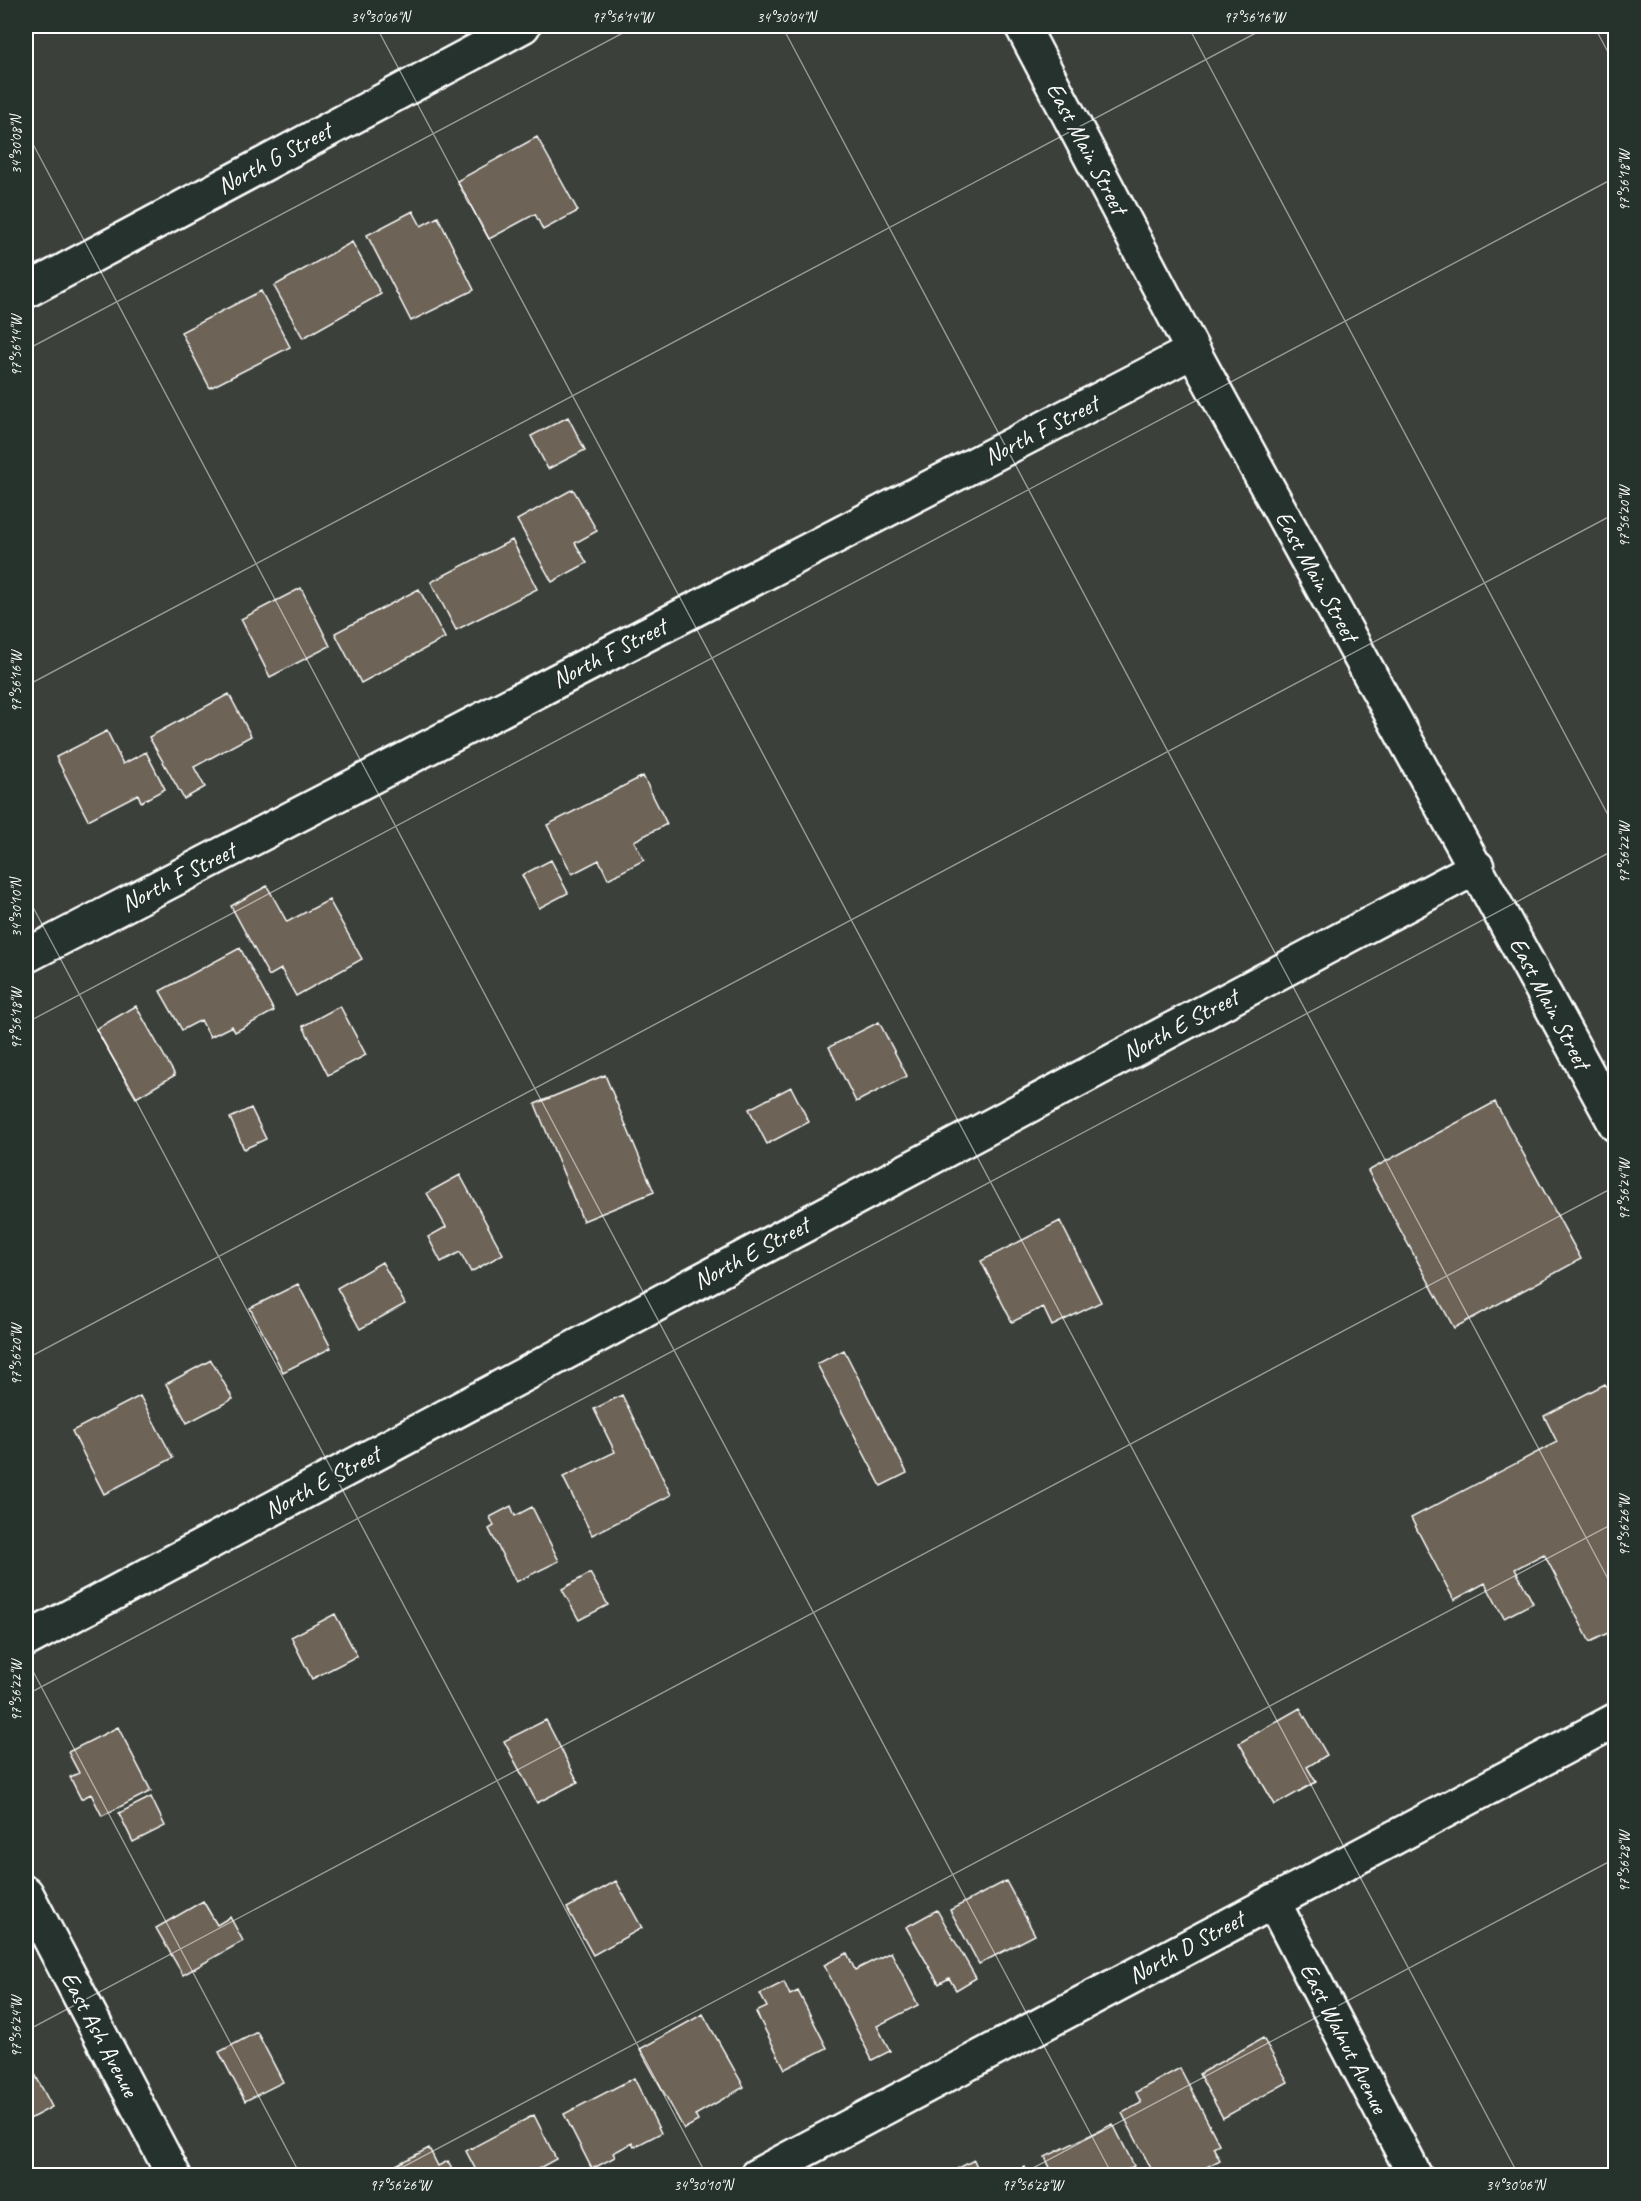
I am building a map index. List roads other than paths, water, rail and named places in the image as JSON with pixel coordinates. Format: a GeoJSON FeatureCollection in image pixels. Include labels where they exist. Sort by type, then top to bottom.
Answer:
{"type":"FeatureCollection","features":[{"type":"Feature","properties":{"kind":"street","name":"North G Street"},"geometry":{"type":"LineString","coordinates":[[26,291],[524,26]]}},
{"type":"Feature","properties":{"kind":"street","name":"East Main Street"},"geometry":{"type":"LineString","coordinates":[[1022,26],[1193,351],[1616,1125]]}},
{"type":"Feature","properties":{"kind":"street","name":"North F Street"},"geometry":{"type":"LineString","coordinates":[[26,956],[1193,351]]}},
{"type":"Feature","properties":{"kind":"street","name":"North E Street"},"geometry":{"type":"LineString","coordinates":[[26,1640],[1477,867]]}},
{"type":"Feature","properties":{"kind":"street","name":"North D Street"},"geometry":{"type":"LineString","coordinates":[[756,2175],[1616,1720]]}},
{"type":"Feature","properties":{"kind":"street","name":"East Walnut Avenue"},"geometry":{"type":"LineString","coordinates":[[1273,1901],[1415,2175]]}},
{"type":"Feature","properties":{"kind":"street","name":"East Ash Avenue"},"geometry":{"type":"LineString","coordinates":[[30,1912],[174,2175]]}}]}
